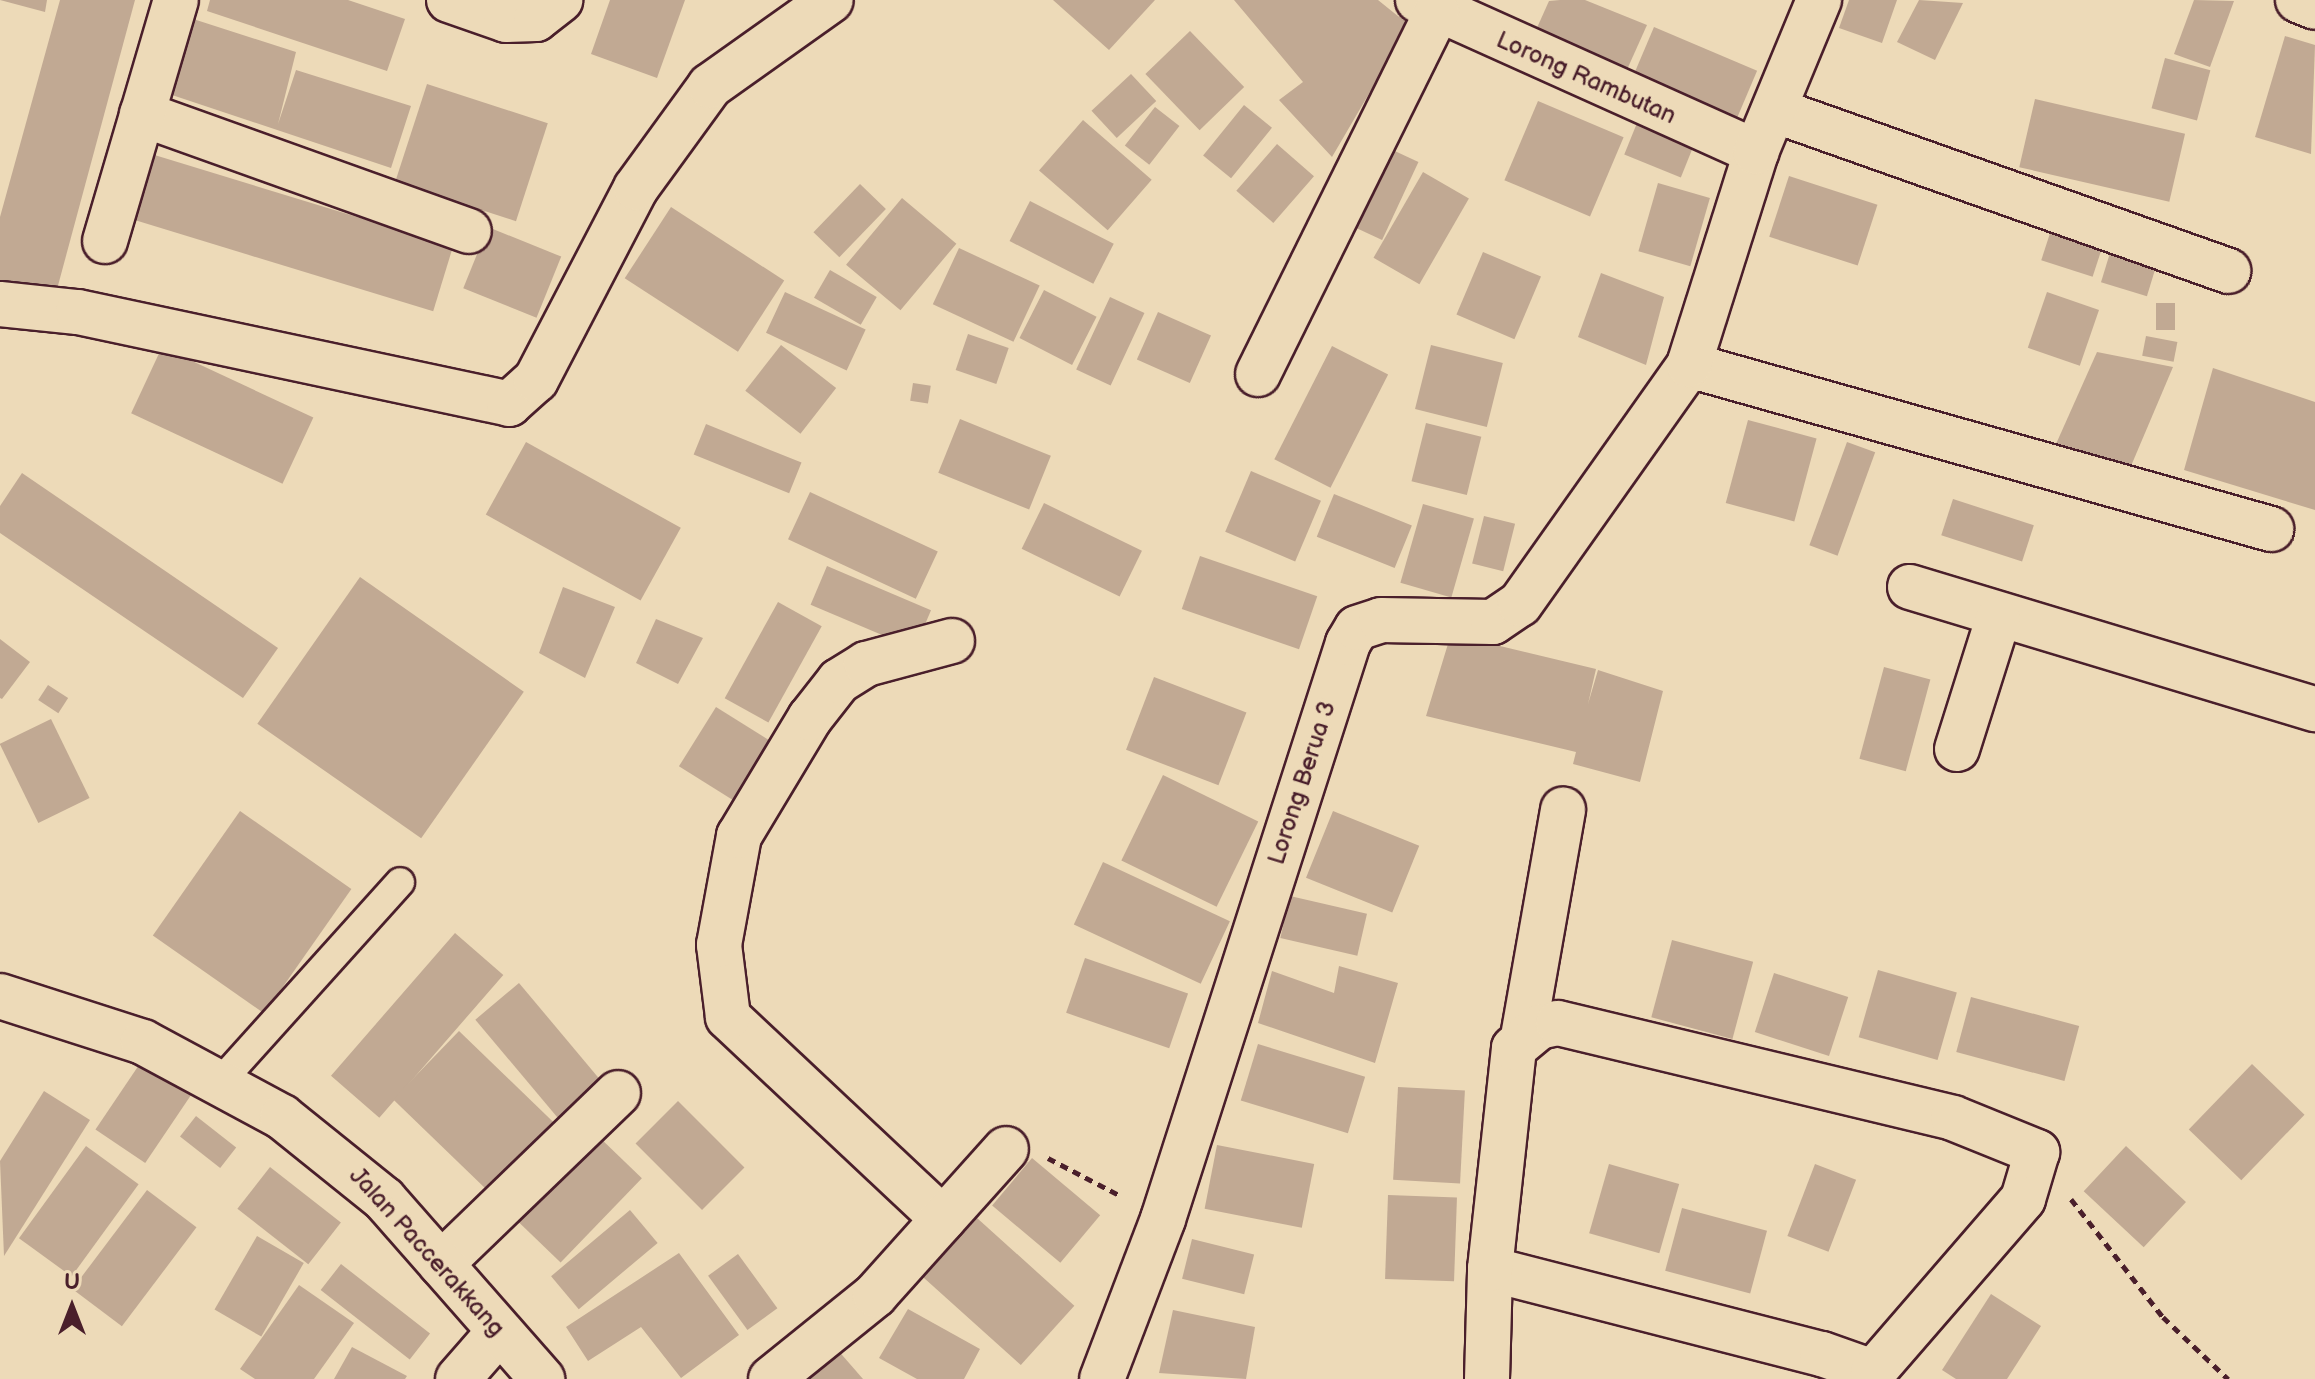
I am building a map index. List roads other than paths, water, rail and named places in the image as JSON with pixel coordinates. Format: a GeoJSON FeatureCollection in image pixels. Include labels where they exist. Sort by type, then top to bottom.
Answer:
{"type":"FeatureCollection","features":[{"type":"Feature","properties":{"kind":"street"},"geometry":{"type":"LineString","coordinates":[[105,241],[176,0]]}},
{"type":"Feature","properties":{"kind":"street"},"geometry":{"type":"LineString","coordinates":[[449,0],[506,20],[536,19],[560,0]]}},
{"type":"Feature","properties":{"kind":"street"},"geometry":{"type":"LineString","coordinates":[[0,304],[78,312],[509,404],[536,380],[636,188],[700,98],[831,0]]}},
{"type":"Feature","properties":{"kind":"street"},"geometry":{"type":"LineString","coordinates":[[1819,0],[1756,152],[1689,365],[2271,529]]}},
{"type":"Feature","properties":{"kind":"street"},"geometry":{"type":"LineString","coordinates":[[2298,0],[2315,7]]}},
{"type":"Feature","properties":{"kind":"street"},"geometry":{"type":"LineString","coordinates":[[1258,374],[1428,6]]}},
{"type":"Feature","properties":{"kind":"street","name":"Lorong Rambutan"},"geometry":{"type":"LineString","coordinates":[[1428,6],[1756,152]]}},
{"type":"Feature","properties":{"kind":"street"},"geometry":{"type":"LineString","coordinates":[[1774,110],[2228,271]]}},
{"type":"Feature","properties":{"kind":"street"},"geometry":{"type":"LineString","coordinates":[[142,114],[469,231]]}},
{"type":"Feature","properties":{"kind":"street","name":"Lorong Berua 3"},"geometry":{"type":"LineString","coordinates":[[1102,1379],[1163,1219],[1357,628],[1404,616],[1481,622],[1507,615],[1689,365]]}},
{"type":"Feature","properties":{"kind":"street"},"geometry":{"type":"LineString","coordinates":[[1910,587],[1998,619],[2315,709]]}},
{"type":"Feature","properties":{"kind":"street"},"geometry":{"type":"LineString","coordinates":[[1957,749],[1998,619]]}},
{"type":"Feature","properties":{"kind":"street"},"geometry":{"type":"LineString","coordinates":[[943,1219],[728,1017],[719,945],[739,836],[810,718],[839,681],[866,664],[952,641]]}},
{"type":"Feature","properties":{"kind":"street"},"geometry":{"type":"LineString","coordinates":[[1523,1037],[1563,809]]}},
{"type":"Feature","properties":{"kind":"street","name":"Jalan Paccerakkang"},"geometry":{"type":"LineString","coordinates":[[0,996],[143,1042],[222,1080],[344,1161],[441,1264],[542,1379]]}},
{"type":"Feature","properties":{"kind":"street"},"geometry":{"type":"LineString","coordinates":[[1487,1379],[1490,1269],[1514,1048],[1523,1037],[1558,1023],[1589,1025],[1953,1118],[2037,1156],[2023,1199],[1872,1376],[1490,1269]]}},
{"type":"Feature","properties":{"kind":"street"},"geometry":{"type":"LineString","coordinates":[[441,1264],[618,1093]]}},
{"type":"Feature","properties":{"kind":"street"},"geometry":{"type":"LineString","coordinates":[[771,1379],[875,1295],[1006,1149]]}},
{"type":"Feature","properties":{"kind":"street"},"geometry":{"type":"LineString","coordinates":[[458,1379],[499,1332]]}},
{"type":"Feature","properties":{"kind":"lane"},"geometry":{"type":"LineString","coordinates":[[222,1080],[400,882]]}}]}
